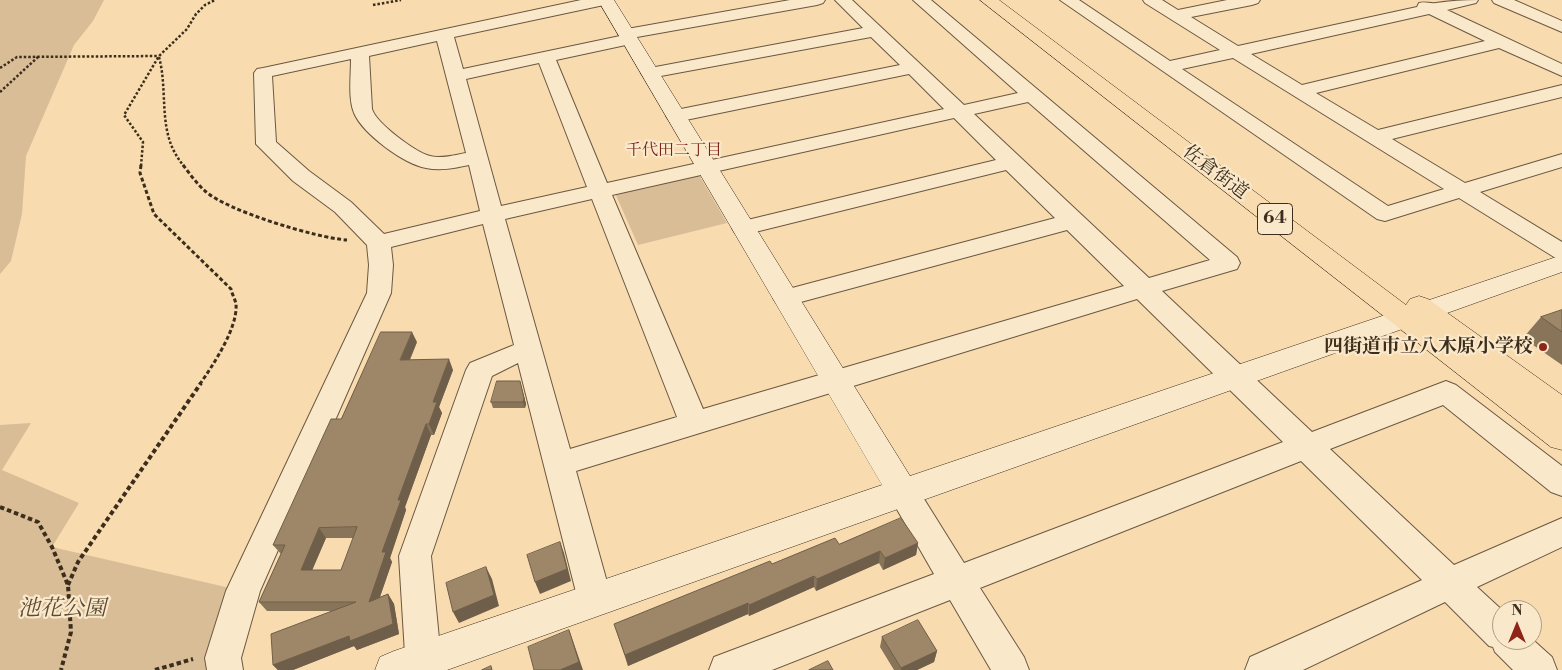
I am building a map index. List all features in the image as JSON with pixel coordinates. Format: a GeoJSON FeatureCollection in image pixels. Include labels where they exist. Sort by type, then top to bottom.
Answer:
{"type":"FeatureCollection","features":[{"type":"Feature","properties":{"kind":"main road","name":"佐倉街道"},"geometry":{"type":"LineString","coordinates":[[988,0],[1415,314],[1562,411]]}},
{"type":"Feature","properties":{"kind":"main road","name":"佐倉街道"},"geometry":{"type":"LineString","coordinates":[[1009,0],[1415,314],[1562,438]]}},
{"type":"Feature","properties":{"kind":"street"},"geometry":{"type":"LineString","coordinates":[[225,660],[243,591],[379,293],[381,265],[380,243],[343,207],[301,176],[266,144],[263,73],[605,0],[1011,670]]}},
{"type":"Feature","properties":{"kind":"street"},"geometry":{"type":"LineString","coordinates":[[455,76],[628,36],[817,0]]}},
{"type":"Feature","properties":{"kind":"street"},"geometry":{"type":"LineString","coordinates":[[842,0],[1492,624]]}},
{"type":"Feature","properties":{"kind":"street"},"geometry":{"type":"LineString","coordinates":[[559,464],[1228,263],[921,0]]}},
{"type":"Feature","properties":{"kind":"street"},"geometry":{"type":"LineString","coordinates":[[1068,0],[1385,214],[1562,160]]}},
{"type":"Feature","properties":{"kind":"street"},"geometry":{"type":"LineString","coordinates":[[1151,0],[1562,252]]}},
{"type":"Feature","properties":{"kind":"street"},"geometry":{"type":"LineString","coordinates":[[1176,15],[1252,0]]}},
{"type":"Feature","properties":{"kind":"street"},"geometry":{"type":"LineString","coordinates":[[1411,0],[1562,71]]}},
{"type":"Feature","properties":{"kind":"street"},"geometry":{"type":"LineString","coordinates":[[1167,67],[1470,0]]}},
{"type":"Feature","properties":{"kind":"street"},"geometry":{"type":"LineString","coordinates":[[1500,0],[1562,27]]}},
{"type":"Feature","properties":{"kind":"street"},"geometry":{"type":"LineString","coordinates":[[650,73],[875,31]]}},
{"type":"Feature","properties":{"kind":"street"},"geometry":{"type":"LineString","coordinates":[[444,33],[595,600]]}},
{"type":"Feature","properties":{"kind":"street"},"geometry":{"type":"LineString","coordinates":[[1299,91],[1501,42]]}},
{"type":"Feature","properties":{"kind":"street"},"geometry":{"type":"LineString","coordinates":[[360,53],[363,112],[369,123],[378,132],[426,162],[450,162],[477,158]]}},
{"type":"Feature","properties":{"kind":"street"},"geometry":{"type":"LineString","coordinates":[[544,56],[694,423]]}},
{"type":"Feature","properties":{"kind":"street"},"geometry":{"type":"LineString","coordinates":[[676,116],[913,68]]}},
{"type":"Feature","properties":{"kind":"street"},"geometry":{"type":"LineString","coordinates":[[1375,137],[1562,91]]}},
{"type":"Feature","properties":{"kind":"street"},"geometry":{"type":"LineString","coordinates":[[380,243],[492,215],[1032,96]]}},
{"type":"Feature","properties":{"kind":"street"},"geometry":{"type":"LineString","coordinates":[[744,228],[1012,162]]}},
{"type":"Feature","properties":{"kind":"street"},"geometry":{"type":"LineString","coordinates":[[786,298],[1072,221]]}},
{"type":"Feature","properties":{"kind":"street"},"geometry":{"type":"LineString","coordinates":[[528,350],[507,357],[480,370],[415,556],[414,667],[595,600],[1562,263]]}},
{"type":"Feature","properties":{"kind":"street"},"geometry":{"type":"LineString","coordinates":[[728,670],[1446,392],[1562,483]]}},
{"type":"Feature","properties":{"kind":"street"},"geometry":{"type":"LineString","coordinates":[[1263,670],[1562,532]]}},
{"type":"Feature","properties":{"kind":"street"},"geometry":{"type":"LineString","coordinates":[[1519,650],[1540,670]]}},
{"type":"Feature","properties":{"kind":"path"},"geometry":{"type":"LineString","coordinates":[[68,585],[78,562],[217,359],[231,329],[236,306],[231,289],[154,214],[140,173],[143,142],[124,115],[159,56],[186,29],[205,5],[215,0]]}},
{"type":"Feature","properties":{"kind":"path"},"geometry":{"type":"LineString","coordinates":[[373,5],[401,0]]}},
{"type":"Feature","properties":{"kind":"path"},"geometry":{"type":"LineString","coordinates":[[0,92],[39,56]]}},
{"type":"Feature","properties":{"kind":"path"},"geometry":{"type":"LineString","coordinates":[[0,68],[18,57],[159,56]]}},
{"type":"Feature","properties":{"kind":"path"},"geometry":{"type":"LineString","coordinates":[[159,56],[162,68],[163,112],[174,155],[206,192],[224,203],[285,226],[334,239],[380,243]]}},
{"type":"Feature","properties":{"kind":"path"},"geometry":{"type":"LineString","coordinates":[[0,507],[38,522],[52,547],[68,585],[72,632],[60,670]]}},
{"type":"Feature","properties":{"kind":"path"},"geometry":{"type":"LineString","coordinates":[[155,670],[225,660]]}},
{"type":"Feature","properties":{"kind":"green space"},"geometry":{"type":"Polygon","coordinates":[[[0,0],[104,0],[93,21],[74,45],[26,156],[22,214],[11,261],[0,274],[0,0]]]}},
{"type":"Feature","properties":{"kind":"green space"},"geometry":{"type":"Polygon","coordinates":[[[699,175],[727,223],[638,245],[615,193],[699,175]]]}},
{"type":"Feature","properties":{"kind":"green space","name":"池花公園"},"geometry":{"type":"Polygon","coordinates":[[[31,423],[2,470],[79,503],[52,547],[243,591],[223,670],[0,670],[0,425],[31,423]]]}},
{"type":"Feature","properties":{"kind":"building"},"geometry":{"type":"Polygon","coordinates":[[[1562,310],[1562,332],[1541,317],[1562,310]]]}},
{"type":"Feature","properties":{"kind":"building"},"geometry":{"type":"Polygon","coordinates":[[[381,332],[412,332],[400,360],[449,359],[433,402],[437,402],[429,424],[426,424],[398,500],[401,500],[382,552],[386,552],[369,602],[388,594],[393,624],[350,641],[349,636],[273,665],[271,634],[356,602],[259,602],[285,545],[273,545],[331,419],[341,419],[381,332]],[[357,527],[319,528],[301,570],[341,570],[357,527]]]}},
{"type":"Feature","properties":{"kind":"building"},"geometry":{"type":"Polygon","coordinates":[[[497,381],[520,381],[524,398],[523,402],[491,402],[497,381]]]}},
{"type":"Feature","properties":{"kind":"building"},"geometry":{"type":"Polygon","coordinates":[[[901,518],[918,543],[885,558],[880,551],[817,579],[814,576],[749,605],[748,603],[625,655],[614,624],[770,561],[772,564],[835,538],[839,544],[901,518]]]}},
{"type":"Feature","properties":{"kind":"building"},"geometry":{"type":"Polygon","coordinates":[[[560,542],[567,569],[535,582],[527,555],[560,542]]]}},
{"type":"Feature","properties":{"kind":"building"},"geometry":{"type":"Polygon","coordinates":[[[486,567],[494,595],[453,612],[446,583],[486,567]]]}},
{"type":"Feature","properties":{"kind":"building"},"geometry":{"type":"Polygon","coordinates":[[[918,620],[937,651],[901,668],[882,637],[918,620]]]}},
{"type":"Feature","properties":{"kind":"building"},"geometry":{"type":"Polygon","coordinates":[[[569,630],[579,662],[560,670],[534,670],[528,647],[569,630]]]}},
{"type":"Feature","properties":{"kind":"building"},"geometry":{"type":"Polygon","coordinates":[[[828,661],[833,670],[809,670],[828,661]]]}},
{"type":"Feature","properties":{"kind":"building"},"geometry":{"type":"Polygon","coordinates":[[[491,666],[492,670],[482,670],[491,666]]]}},
{"type":"Feature","properties":{"kind":"place","name":"四街道市立八木原小学校"},"geometry":{"type":"Point","coordinates":[1543,347]}},
{"type":"Feature","properties":{"kind":"district","name":"千代田二丁目"},"geometry":{"type":"Point","coordinates":[674,151]}}]}
